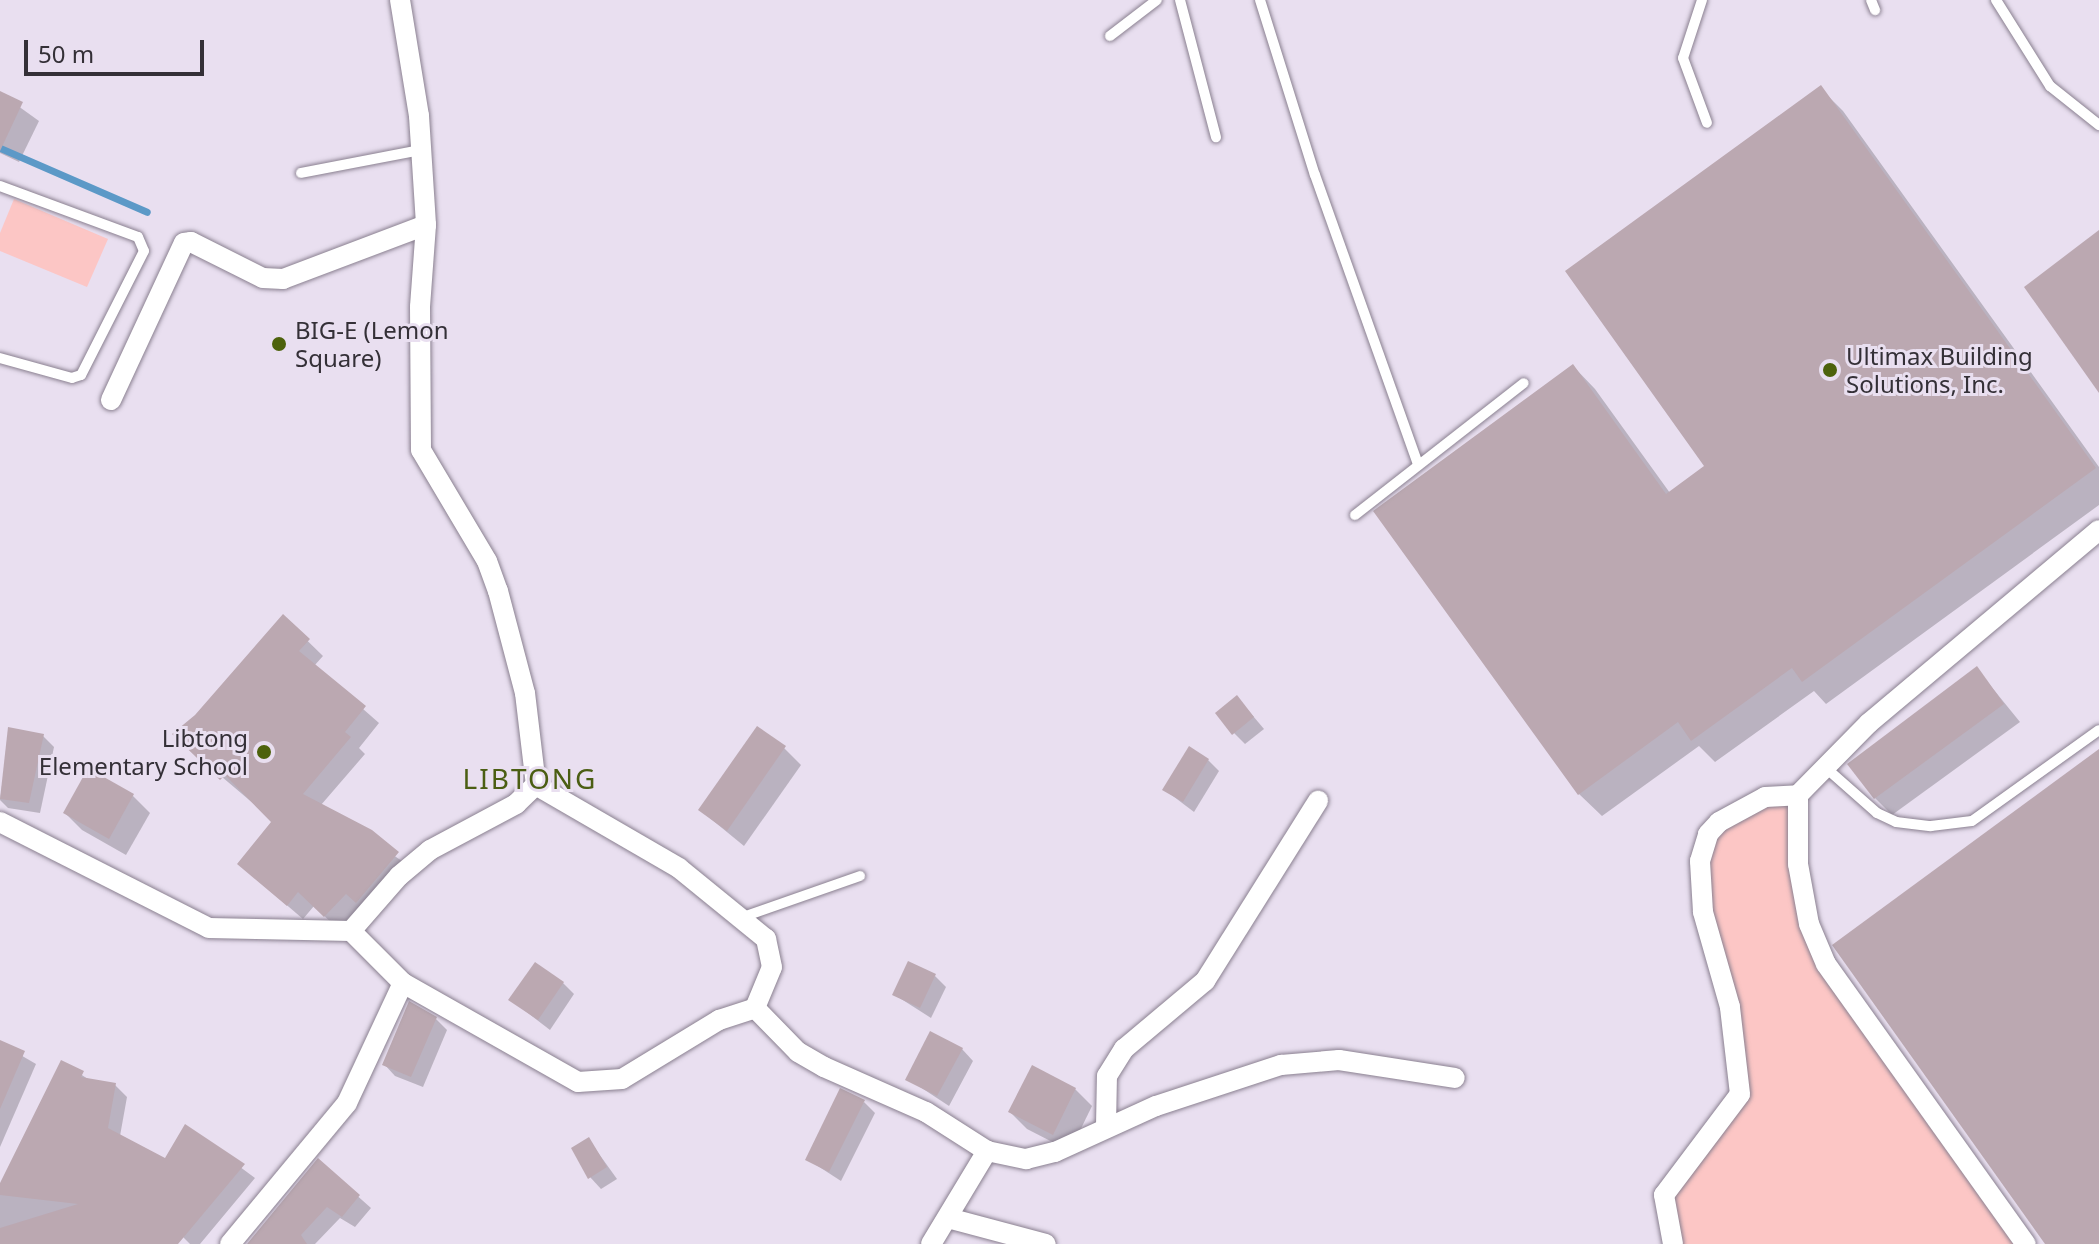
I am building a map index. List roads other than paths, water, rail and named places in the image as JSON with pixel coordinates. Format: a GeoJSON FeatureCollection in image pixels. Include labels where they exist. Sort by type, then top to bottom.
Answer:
{"type":"FeatureCollection","features":[{"type":"Feature","properties":{"kind":"street"},"geometry":{"type":"LineString","coordinates":[[400,0],[421,150],[426,225],[420,307],[421,450],[487,561],[498,591],[525,693],[536,785]]}},
{"type":"Feature","properties":{"kind":"street"},"geometry":{"type":"LineString","coordinates":[[111,400],[184,243],[191,242],[263,278],[283,279],[426,225]]}},
{"type":"Feature","properties":{"kind":"street"},"geometry":{"type":"LineString","coordinates":[[1673,1244],[1664,1195],[1740,1094],[1730,1007],[1703,912],[1700,861],[1708,834],[1719,822],[1765,797],[1798,795],[1869,723],[2099,530]]}},
{"type":"Feature","properties":{"kind":"street"},"geometry":{"type":"LineString","coordinates":[[0,822],[209,928],[351,931],[403,983],[578,1082],[622,1079],[719,1020],[755,1008],[772,967],[766,939],[743,917],[679,868],[536,785]]}},
{"type":"Feature","properties":{"kind":"street"},"geometry":{"type":"LineString","coordinates":[[351,931],[430,850],[516,804],[536,785]]}},
{"type":"Feature","properties":{"kind":"street"},"geometry":{"type":"LineString","coordinates":[[1798,795],[1798,864],[1809,924],[1826,964],[2026,1244]]}},
{"type":"Feature","properties":{"kind":"street"},"geometry":{"type":"LineString","coordinates":[[1106,1126],[1107,1076],[1124,1049],[1205,981],[1318,801]]}},
{"type":"Feature","properties":{"kind":"street"},"geometry":{"type":"LineString","coordinates":[[230,1244],[347,1103],[403,983]]}},
{"type":"Feature","properties":{"kind":"street"},"geometry":{"type":"LineString","coordinates":[[755,1008],[798,1052],[926,1112],[987,1151],[1026,1159],[1055,1152],[1106,1126],[1281,1065],[1339,1060],[1455,1078]]}},
{"type":"Feature","properties":{"kind":"street"},"geometry":{"type":"LineString","coordinates":[[931,1244],[987,1151]]}},
{"type":"Feature","properties":{"kind":"street"},"geometry":{"type":"LineString","coordinates":[[948,1218],[1046,1244]]}},
{"type":"Feature","properties":{"kind":"lane"},"geometry":{"type":"LineString","coordinates":[[1110,36],[1157,0]]}},
{"type":"Feature","properties":{"kind":"lane"},"geometry":{"type":"LineString","coordinates":[[1180,0],[1216,137]]}},
{"type":"Feature","properties":{"kind":"lane"},"geometry":{"type":"LineString","coordinates":[[1260,0],[1315,175],[1417,462]]}},
{"type":"Feature","properties":{"kind":"lane"},"geometry":{"type":"LineString","coordinates":[[1702,0],[1683,58],[1707,123]]}},
{"type":"Feature","properties":{"kind":"lane"},"geometry":{"type":"LineString","coordinates":[[1996,0],[2050,86],[2099,125]]}},
{"type":"Feature","properties":{"kind":"lane"},"geometry":{"type":"LineString","coordinates":[[301,173],[421,150]]}},
{"type":"Feature","properties":{"kind":"lane"},"geometry":{"type":"LineString","coordinates":[[0,186],[138,237],[144,251],[81,375],[72,378],[0,358]]}},
{"type":"Feature","properties":{"kind":"lane"},"geometry":{"type":"LineString","coordinates":[[1355,515],[1417,462],[1524,383]]}},
{"type":"Feature","properties":{"kind":"lane"},"geometry":{"type":"LineString","coordinates":[[1826,768],[1877,813],[1896,822],[1931,826],[1972,821],[2099,730]]}},
{"type":"Feature","properties":{"kind":"lane"},"geometry":{"type":"LineString","coordinates":[[743,917],[860,876]]}},
{"type":"Feature","properties":{"kind":"waterway"},"geometry":{"type":"LineString","coordinates":[[0,148],[147,212]]}},
{"type":"Feature","properties":{"kind":"place","name":"BIG-E (Lemon Square)"},"geometry":{"type":"Point","coordinates":[279,344]}},
{"type":"Feature","properties":{"kind":"place","name":"Ultimax Building Solutions, Inc."},"geometry":{"type":"Point","coordinates":[1830,370]}},
{"type":"Feature","properties":{"kind":"place","name":"Libtong Elementary School"},"geometry":{"type":"Point","coordinates":[264,752]}},
{"type":"Feature","properties":{"kind":"district","name":"LIBTONG"},"geometry":{"type":"Point","coordinates":[530,778]}}]}
